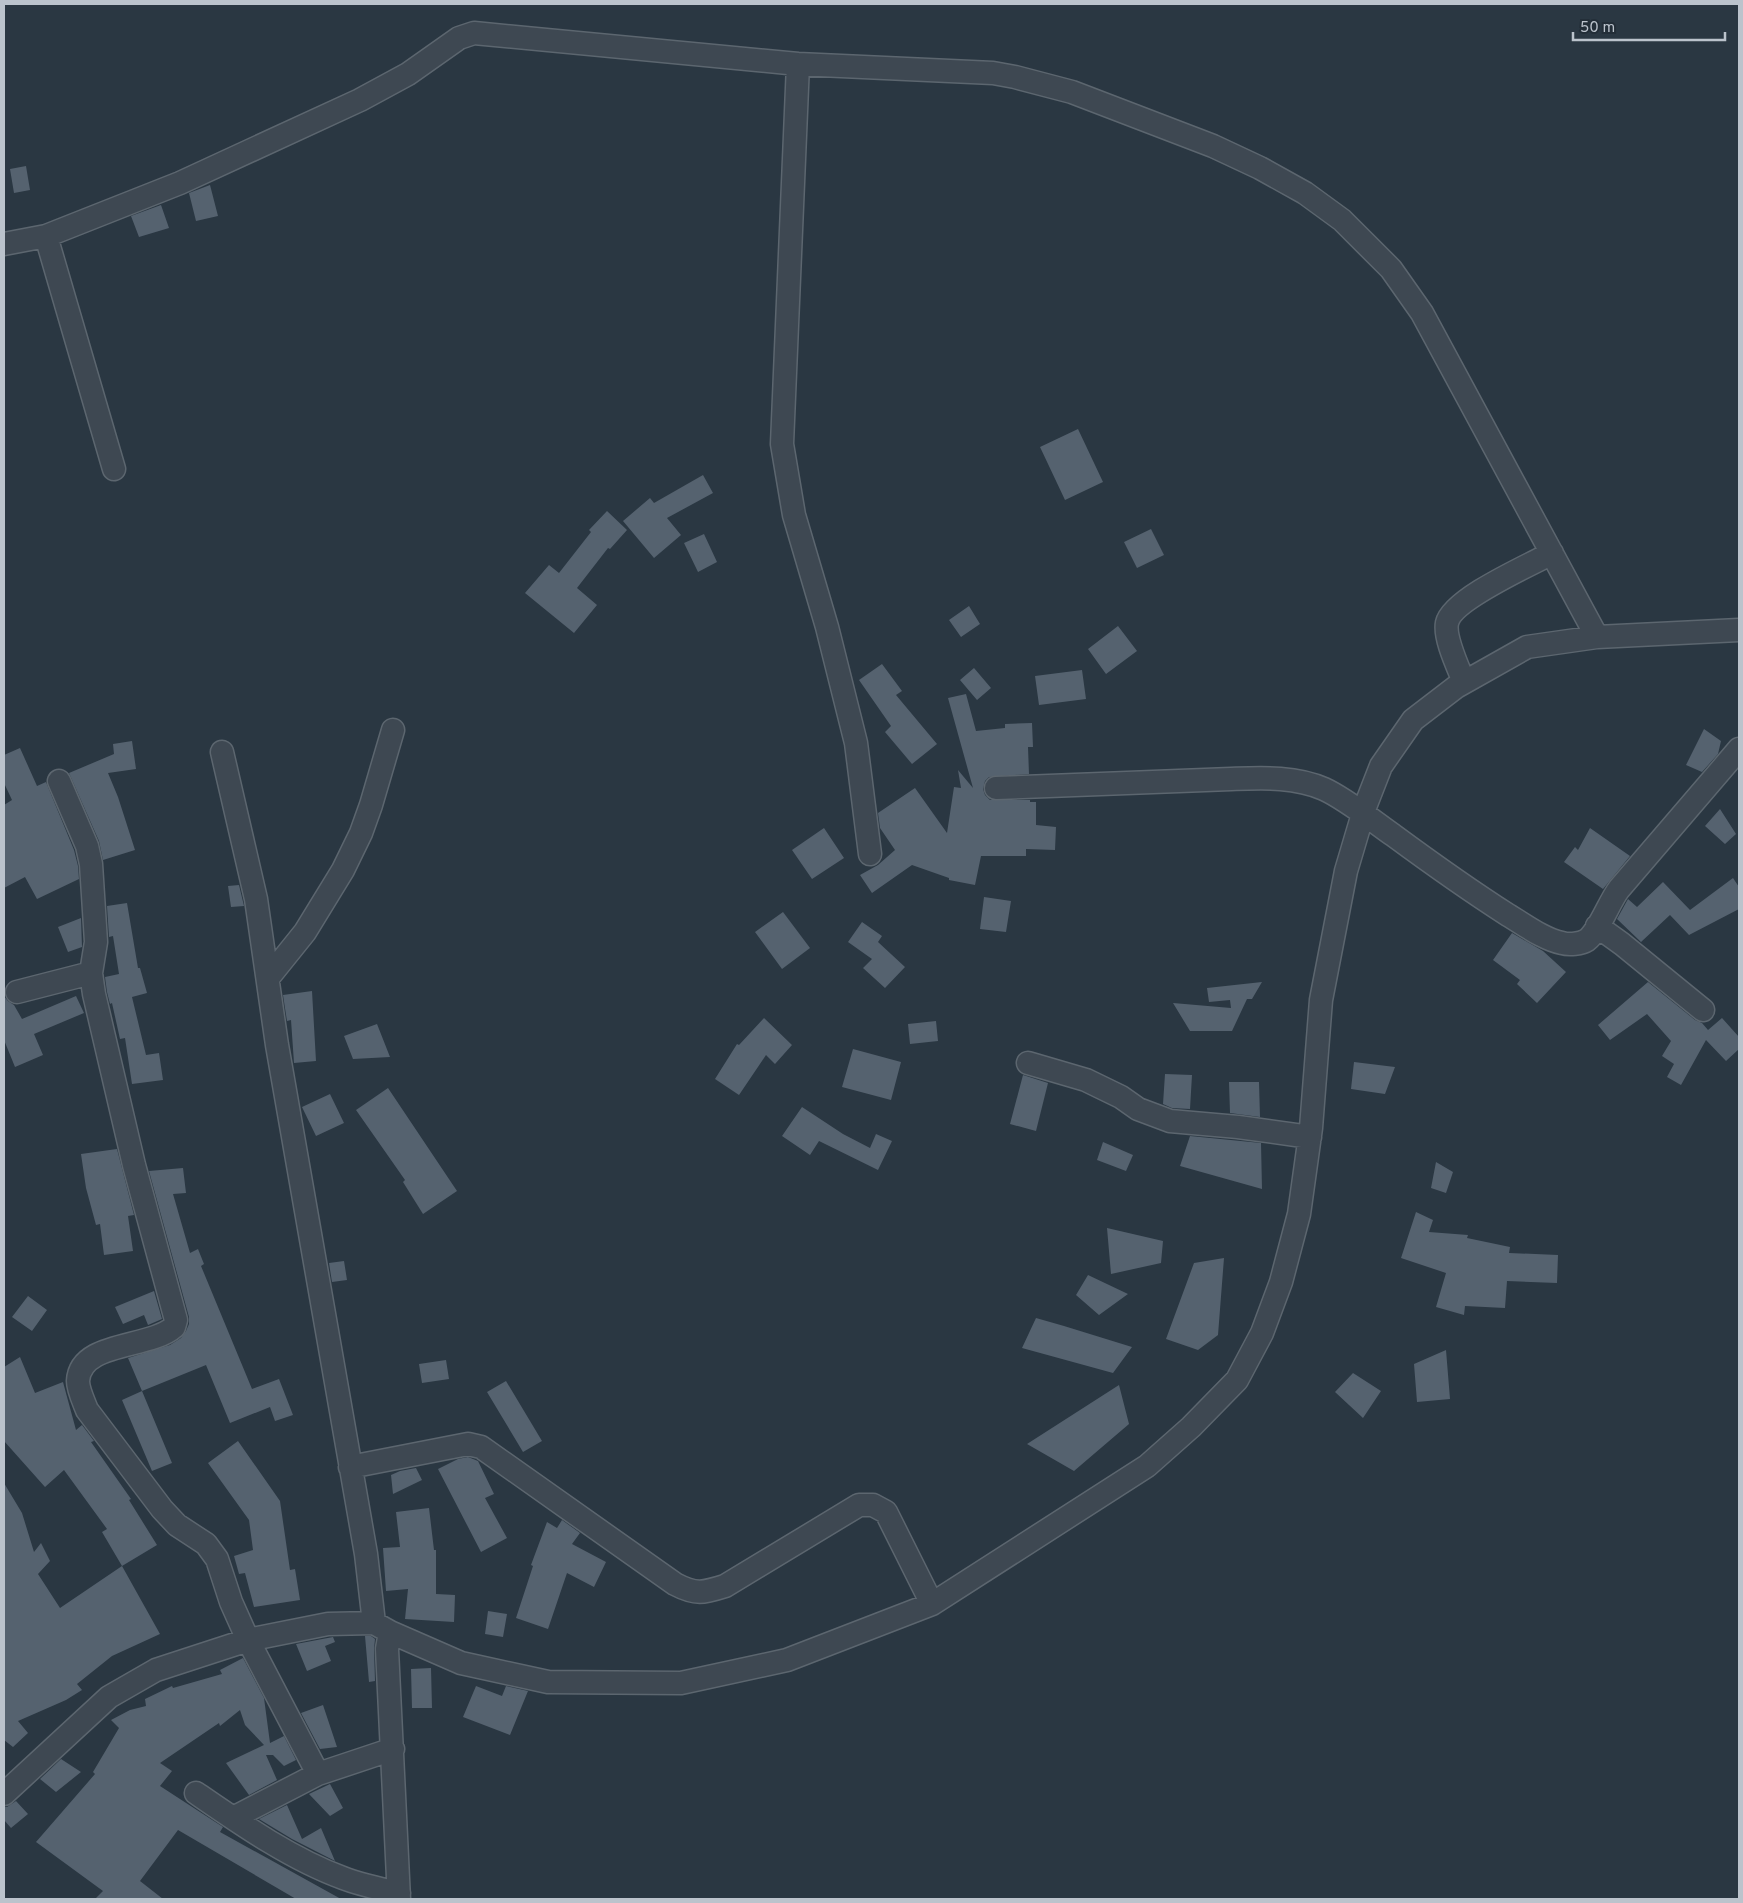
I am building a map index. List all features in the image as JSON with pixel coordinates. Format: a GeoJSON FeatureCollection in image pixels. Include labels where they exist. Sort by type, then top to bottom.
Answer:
{"type":"FeatureCollection","features":[{"type":"Feature","properties":{"kind":"street"},"geometry":{"type":"LineString","coordinates":[[4,244],[46,236],[180,183],[285,136],[360,100],[408,74],[466,35],[481,33],[798,64],[993,73],[1033,81],[1072,92],[1213,146],[1260,168],[1305,193],[1342,220],[1384,262],[1422,313],[1597,637]]}},
{"type":"Feature","properties":{"kind":"street"},"geometry":{"type":"LineString","coordinates":[[798,64],[782,444],[794,515],[827,627],[856,743],[870,854]]}},
{"type":"Feature","properties":{"kind":"street"},"geometry":{"type":"LineString","coordinates":[[46,236],[114,468]]}},
{"type":"Feature","properties":{"kind":"street"},"geometry":{"type":"LineString","coordinates":[[1464,682],[1448,634],[1447,623],[1451,615],[1474,594],[1552,553]]}},
{"type":"Feature","properties":{"kind":"street"},"geometry":{"type":"LineString","coordinates":[[4,1794],[108,1697],[156,1670],[248,1640],[328,1624],[382,1628],[461,1663],[548,1682],[682,1682],[787,1660],[932,1604],[1147,1466],[1191,1427],[1237,1380],[1262,1333],[1280,1282],[1299,1214],[1310,1136],[1321,1000],[1346,871],[1363,814],[1381,766],[1414,720],[1464,682],[1528,647],[1597,637],[1739,630]]}},
{"type":"Feature","properties":{"kind":"street"},"geometry":{"type":"LineString","coordinates":[[268,978],[305,932],[343,870],[361,833],[393,730]]}},
{"type":"Feature","properties":{"kind":"street"},"geometry":{"type":"LineString","coordinates":[[996,788],[1112,782],[1265,778],[1304,782],[1325,790],[1363,814],[1467,889],[1551,939],[1562,944],[1574,944],[1587,940],[1619,889],[1739,750]]}},
{"type":"Feature","properties":{"kind":"street"},"geometry":{"type":"LineString","coordinates":[[196,1792],[267,1840],[341,1878],[399,1896],[387,1650],[366,1554],[350,1467],[278,1054],[256,899],[222,752]]}},
{"type":"Feature","properties":{"kind":"street"},"geometry":{"type":"LineString","coordinates":[[59,781],[87,846],[91,864],[96,942],[91,973],[94,994],[132,1156],[176,1320],[174,1327],[162,1335],[145,1342],[105,1350],[90,1357],[83,1366],[78,1380],[81,1396],[88,1410],[162,1509],[177,1525],[206,1544],[217,1558],[231,1602],[248,1640],[318,1774]]}},
{"type":"Feature","properties":{"kind":"street"},"geometry":{"type":"LineString","coordinates":[[1597,926],[1703,1010]]}},
{"type":"Feature","properties":{"kind":"street"},"geometry":{"type":"LineString","coordinates":[[18,992],[91,973]]}},
{"type":"Feature","properties":{"kind":"street"},"geometry":{"type":"LineString","coordinates":[[1028,1063],[1086,1080],[1121,1097],[1138,1109],[1170,1121],[1310,1136]]}},
{"type":"Feature","properties":{"kind":"street"},"geometry":{"type":"LineString","coordinates":[[350,1467],[468,1444],[481,1446],[675,1584],[691,1592],[708,1592],[725,1586],[859,1505],[873,1505],[886,1512],[932,1604]]}},
{"type":"Feature","properties":{"kind":"street"},"geometry":{"type":"LineString","coordinates":[[233,1818],[318,1774],[393,1749]]}},
{"type":"Feature","properties":{"kind":"building"},"geometry":{"type":"Polygon","coordinates":[[[26,166],[30,190],[14,193],[10,169],[26,166]]]}},
{"type":"Feature","properties":{"kind":"building"},"geometry":{"type":"Polygon","coordinates":[[[210,185],[218,216],[196,221],[189,193],[210,185]]]}},
{"type":"Feature","properties":{"kind":"building"},"geometry":{"type":"Polygon","coordinates":[[[161,205],[169,228],[139,237],[131,216],[161,205]]]}},
{"type":"Feature","properties":{"kind":"building"},"geometry":{"type":"Polygon","coordinates":[[[1078,429],[1103,482],[1065,500],[1040,447],[1078,429]]]}},
{"type":"Feature","properties":{"kind":"building"},"geometry":{"type":"Polygon","coordinates":[[[703,475],[713,493],[667,518],[681,535],[654,558],[623,521],[650,498],[654,503],[703,475]]]}},
{"type":"Feature","properties":{"kind":"building"},"geometry":{"type":"Polygon","coordinates":[[[607,511],[627,530],[610,549],[608,548],[577,588],[597,605],[574,633],[525,593],[549,565],[559,573],[591,532],[589,530],[607,511]]]}},
{"type":"Feature","properties":{"kind":"building"},"geometry":{"type":"Polygon","coordinates":[[[1151,529],[1164,555],[1137,568],[1124,542],[1151,529]]]}},
{"type":"Feature","properties":{"kind":"building"},"geometry":{"type":"Polygon","coordinates":[[[704,534],[717,562],[698,572],[684,543],[704,534]]]}},
{"type":"Feature","properties":{"kind":"building"},"geometry":{"type":"Polygon","coordinates":[[[969,606],[980,624],[961,637],[949,620],[969,606]]]}},
{"type":"Feature","properties":{"kind":"building"},"geometry":{"type":"Polygon","coordinates":[[[1118,626],[1137,651],[1106,674],[1088,649],[1118,626]]]}},
{"type":"Feature","properties":{"kind":"building"},"geometry":{"type":"Polygon","coordinates":[[[882,664],[902,691],[896,695],[937,744],[912,764],[885,732],[891,726],[859,680],[882,664]]]}},
{"type":"Feature","properties":{"kind":"building"},"geometry":{"type":"Polygon","coordinates":[[[974,668],[991,688],[977,700],[960,680],[974,668]]]}},
{"type":"Feature","properties":{"kind":"building"},"geometry":{"type":"Polygon","coordinates":[[[1082,670],[1086,699],[1039,705],[1035,676],[1082,670]]]}},
{"type":"Feature","properties":{"kind":"building"},"geometry":{"type":"Polygon","coordinates":[[[966,694],[976,731],[1005,728],[1005,724],[1032,723],[1033,747],[1028,747],[1029,774],[989,777],[985,781],[983,789],[985,795],[990,800],[1030,800],[1030,802],[1036,802],[1036,825],[1056,827],[1055,850],[1026,849],[1026,856],[981,856],[975,885],[949,880],[949,878],[912,865],[872,893],[860,875],[878,865],[895,850],[880,828],[878,813],[915,788],[947,833],[954,787],[961,788],[958,770],[973,788],[948,698],[966,694]]]}},
{"type":"Feature","properties":{"kind":"building"},"geometry":{"type":"Polygon","coordinates":[[[1704,729],[1721,741],[1718,754],[1702,772],[1686,765],[1704,729]]]}},
{"type":"Feature","properties":{"kind":"building"},"geometry":{"type":"Polygon","coordinates":[[[132,741],[136,769],[108,773],[135,850],[103,860],[99,841],[69,773],[114,754],[113,744],[132,741]]]}},
{"type":"Feature","properties":{"kind":"building"},"geometry":{"type":"Polygon","coordinates":[[[20,748],[37,786],[46,782],[74,850],[78,866],[79,879],[37,899],[25,877],[4,888],[4,805],[12,800],[4,783],[4,755],[20,748]]]}},
{"type":"Feature","properties":{"kind":"building"},"geometry":{"type":"Polygon","coordinates":[[[1720,809],[1736,834],[1725,844],[1705,826],[1720,809]]]}},
{"type":"Feature","properties":{"kind":"building"},"geometry":{"type":"Polygon","coordinates":[[[824,828],[844,858],[812,879],[792,850],[824,828]]]}},
{"type":"Feature","properties":{"kind":"building"},"geometry":{"type":"Polygon","coordinates":[[[1590,828],[1630,856],[1603,889],[1564,862],[1575,847],[1578,850],[1590,828]]]}},
{"type":"Feature","properties":{"kind":"building"},"geometry":{"type":"Polygon","coordinates":[[[1733,878],[1739,887],[1739,909],[1689,935],[1670,915],[1641,942],[1617,919],[1628,899],[1637,907],[1663,882],[1690,910],[1733,878]]]}},
{"type":"Feature","properties":{"kind":"building"},"geometry":{"type":"Polygon","coordinates":[[[239,885],[244,906],[231,907],[228,886],[239,885]]]}},
{"type":"Feature","properties":{"kind":"building"},"geometry":{"type":"Polygon","coordinates":[[[984,897],[1011,901],[1006,932],[980,929],[984,897]]]}},
{"type":"Feature","properties":{"kind":"building"},"geometry":{"type":"Polygon","coordinates":[[[127,903],[138,968],[140,968],[147,993],[132,997],[146,1055],[159,1053],[163,1080],[132,1084],[125,1038],[120,1039],[112,1003],[110,1004],[107,992],[105,977],[119,974],[113,936],[109,937],[107,906],[127,903]]]}},
{"type":"Feature","properties":{"kind":"building"},"geometry":{"type":"Polygon","coordinates":[[[783,912],[810,948],[782,969],[755,932],[783,912]]]}},
{"type":"Feature","properties":{"kind":"building"},"geometry":{"type":"Polygon","coordinates":[[[81,918],[82,947],[68,952],[58,927],[81,918]]]}},
{"type":"Feature","properties":{"kind":"building"},"geometry":{"type":"Polygon","coordinates":[[[862,922],[882,936],[878,942],[905,967],[885,988],[863,968],[872,959],[848,942],[862,922]]]}},
{"type":"Feature","properties":{"kind":"building"},"geometry":{"type":"Polygon","coordinates":[[[1512,933],[1543,951],[1566,972],[1537,1003],[1517,984],[1520,980],[1493,960],[1512,933]]]}},
{"type":"Feature","properties":{"kind":"building"},"geometry":{"type":"Polygon","coordinates":[[[1262,982],[1252,999],[1247,999],[1232,1031],[1190,1031],[1173,1003],[1231,1008],[1230,1000],[1209,1002],[1207,988],[1262,982]]]}},
{"type":"Feature","properties":{"kind":"building"},"geometry":{"type":"Polygon","coordinates":[[[1648,982],[1695,1020],[1702,1023],[1708,1030],[1722,1018],[1739,1037],[1739,1049],[1726,1061],[1706,1040],[1681,1085],[1667,1077],[1674,1064],[1662,1056],[1671,1041],[1647,1014],[1610,1040],[1598,1025],[1648,982]]]}},
{"type":"Feature","properties":{"kind":"building"},"geometry":{"type":"Polygon","coordinates":[[[312,991],[316,1061],[294,1063],[291,1020],[287,1021],[283,995],[312,991]]]}},
{"type":"Feature","properties":{"kind":"building"},"geometry":{"type":"Polygon","coordinates":[[[4,996],[14,1005],[22,1019],[76,996],[84,1013],[34,1034],[43,1055],[15,1067],[4,1040],[4,996]]]}},
{"type":"Feature","properties":{"kind":"building"},"geometry":{"type":"Polygon","coordinates":[[[764,1018],[792,1045],[775,1064],[766,1055],[739,1095],[715,1079],[737,1044],[739,1045],[764,1018]]]}},
{"type":"Feature","properties":{"kind":"building"},"geometry":{"type":"Polygon","coordinates":[[[936,1021],[938,1041],[910,1044],[908,1024],[936,1021]]]}},
{"type":"Feature","properties":{"kind":"building"},"geometry":{"type":"Polygon","coordinates":[[[377,1024],[390,1057],[353,1059],[344,1036],[377,1024]]]}},
{"type":"Feature","properties":{"kind":"building"},"geometry":{"type":"Polygon","coordinates":[[[853,1049],[901,1062],[891,1100],[842,1087],[853,1049]]]}},
{"type":"Feature","properties":{"kind":"building"},"geometry":{"type":"Polygon","coordinates":[[[1354,1062],[1395,1067],[1385,1094],[1351,1089],[1354,1062]]]}},
{"type":"Feature","properties":{"kind":"building"},"geometry":{"type":"Polygon","coordinates":[[[1165,1074],[1192,1075],[1190,1109],[1172,1108],[1163,1104],[1165,1074]]]}},
{"type":"Feature","properties":{"kind":"building"},"geometry":{"type":"Polygon","coordinates":[[[1023,1075],[1048,1083],[1036,1131],[1010,1124],[1023,1075]]]}},
{"type":"Feature","properties":{"kind":"building"},"geometry":{"type":"Polygon","coordinates":[[[1229,1082],[1259,1082],[1260,1117],[1230,1113],[1229,1082]]]}},
{"type":"Feature","properties":{"kind":"building"},"geometry":{"type":"Polygon","coordinates":[[[388,1088],[457,1191],[423,1214],[403,1182],[405,1180],[356,1110],[388,1088]]]}},
{"type":"Feature","properties":{"kind":"building"},"geometry":{"type":"Polygon","coordinates":[[[330,1094],[344,1123],[316,1136],[302,1107],[330,1094]]]}},
{"type":"Feature","properties":{"kind":"building"},"geometry":{"type":"Polygon","coordinates":[[[802,1107],[843,1134],[870,1148],[876,1134],[892,1141],[878,1170],[819,1141],[810,1155],[782,1136],[802,1107]]]}},
{"type":"Feature","properties":{"kind":"building"},"geometry":{"type":"Polygon","coordinates":[[[1190,1136],[1261,1143],[1262,1189],[1180,1166],[1190,1136]]]}},
{"type":"Feature","properties":{"kind":"building"},"geometry":{"type":"Polygon","coordinates":[[[1103,1142],[1133,1155],[1126,1171],[1097,1160],[1103,1142]]]}},
{"type":"Feature","properties":{"kind":"building"},"geometry":{"type":"Polygon","coordinates":[[[117,1149],[134,1215],[128,1216],[133,1251],[104,1255],[100,1224],[96,1225],[86,1188],[81,1154],[117,1149]]]}},
{"type":"Feature","properties":{"kind":"building"},"geometry":{"type":"Polygon","coordinates":[[[1436,1162],[1453,1172],[1446,1193],[1431,1188],[1436,1162]]]}},
{"type":"Feature","properties":{"kind":"building"},"geometry":{"type":"Polygon","coordinates":[[[183,1168],[186,1193],[173,1194],[190,1253],[198,1249],[204,1264],[201,1266],[252,1389],[279,1379],[293,1415],[275,1421],[270,1407],[230,1423],[206,1365],[142,1391],[128,1358],[170,1345],[181,1338],[189,1324],[189,1317],[149,1171],[183,1168]]]}},
{"type":"Feature","properties":{"kind":"building"},"geometry":{"type":"Polygon","coordinates":[[[1416,1212],[1433,1220],[1429,1232],[1468,1235],[1467,1238],[1510,1247],[1509,1253],[1558,1255],[1557,1283],[1507,1281],[1505,1308],[1465,1306],[1464,1315],[1436,1307],[1446,1273],[1401,1258],[1416,1212]]]}},
{"type":"Feature","properties":{"kind":"building"},"geometry":{"type":"Polygon","coordinates":[[[1107,1228],[1163,1241],[1161,1263],[1111,1274],[1107,1228]]]}},
{"type":"Feature","properties":{"kind":"building"},"geometry":{"type":"Polygon","coordinates":[[[1224,1258],[1218,1335],[1198,1350],[1166,1339],[1194,1263],[1224,1258]]]}},
{"type":"Feature","properties":{"kind":"building"},"geometry":{"type":"Polygon","coordinates":[[[344,1261],[347,1280],[332,1282],[329,1263],[344,1261]]]}},
{"type":"Feature","properties":{"kind":"building"},"geometry":{"type":"Polygon","coordinates":[[[1088,1275],[1128,1294],[1099,1315],[1076,1295],[1088,1275]]]}},
{"type":"Feature","properties":{"kind":"building"},"geometry":{"type":"Polygon","coordinates":[[[154,1291],[162,1319],[148,1325],[144,1315],[123,1324],[115,1307],[154,1291]]]}},
{"type":"Feature","properties":{"kind":"building"},"geometry":{"type":"Polygon","coordinates":[[[28,1296],[47,1310],[32,1331],[12,1317],[28,1296]]]}},
{"type":"Feature","properties":{"kind":"building"},"geometry":{"type":"Polygon","coordinates":[[[1036,1318],[1132,1347],[1113,1373],[1022,1348],[1036,1318]]]}},
{"type":"Feature","properties":{"kind":"building"},"geometry":{"type":"Polygon","coordinates":[[[1446,1350],[1450,1399],[1417,1402],[1414,1364],[1446,1350]]]}},
{"type":"Feature","properties":{"kind":"building"},"geometry":{"type":"Polygon","coordinates":[[[20,1357],[35,1393],[63,1382],[76,1430],[82,1425],[94,1441],[91,1442],[131,1499],[129,1500],[157,1545],[122,1566],[102,1532],[107,1529],[64,1470],[45,1487],[4,1441],[4,1367],[20,1357]]]}},
{"type":"Feature","properties":{"kind":"building"},"geometry":{"type":"Polygon","coordinates":[[[446,1360],[449,1379],[422,1383],[419,1364],[446,1360]]]}},
{"type":"Feature","properties":{"kind":"building"},"geometry":{"type":"Polygon","coordinates":[[[1353,1373],[1381,1391],[1363,1418],[1335,1392],[1353,1373]]]}},
{"type":"Feature","properties":{"kind":"building"},"geometry":{"type":"Polygon","coordinates":[[[506,1381],[542,1441],[523,1452],[487,1392],[506,1381]]]}},
{"type":"Feature","properties":{"kind":"building"},"geometry":{"type":"Polygon","coordinates":[[[1119,1385],[1129,1424],[1074,1471],[1027,1444],[1119,1385]]]}},
{"type":"Feature","properties":{"kind":"building"},"geometry":{"type":"Polygon","coordinates":[[[142,1391],[172,1463],[152,1471],[122,1400],[142,1391]]]}},
{"type":"Feature","properties":{"kind":"building"},"geometry":{"type":"Polygon","coordinates":[[[238,1441],[280,1501],[290,1570],[295,1569],[300,1600],[254,1607],[245,1573],[239,1574],[234,1556],[253,1550],[249,1520],[208,1463],[238,1441]]]}},
{"type":"Feature","properties":{"kind":"building"},"geometry":{"type":"Polygon","coordinates":[[[468,1457],[478,1461],[494,1494],[485,1498],[507,1538],[481,1552],[438,1469],[458,1459],[468,1457]]]}},
{"type":"Feature","properties":{"kind":"building"},"geometry":{"type":"Polygon","coordinates":[[[416,1468],[422,1480],[393,1494],[391,1475],[416,1468]]]}},
{"type":"Feature","properties":{"kind":"building"},"geometry":{"type":"Polygon","coordinates":[[[4,1483],[22,1513],[34,1552],[41,1543],[50,1561],[38,1574],[60,1608],[122,1566],[160,1634],[112,1656],[77,1684],[82,1690],[66,1700],[18,1721],[28,1733],[13,1747],[4,1740],[4,1483]]]}},
{"type":"Feature","properties":{"kind":"building"},"geometry":{"type":"Polygon","coordinates":[[[429,1508],[434,1550],[436,1550],[436,1594],[455,1595],[454,1622],[405,1619],[408,1589],[386,1591],[383,1548],[400,1547],[396,1512],[429,1508]]]}},
{"type":"Feature","properties":{"kind":"building"},"geometry":{"type":"Polygon","coordinates":[[[562,1520],[580,1533],[572,1544],[606,1562],[594,1587],[567,1573],[548,1629],[516,1618],[533,1566],[531,1565],[547,1522],[557,1528],[562,1520]]]}},
{"type":"Feature","properties":{"kind":"building"},"geometry":{"type":"Polygon","coordinates":[[[488,1611],[507,1614],[503,1637],[485,1634],[488,1611]]]}},
{"type":"Feature","properties":{"kind":"building"},"geometry":{"type":"Polygon","coordinates":[[[365,1636],[371,1636],[375,1639],[375,1681],[369,1682],[365,1636]]]}},
{"type":"Feature","properties":{"kind":"building"},"geometry":{"type":"Polygon","coordinates":[[[333,1637],[335,1642],[325,1646],[331,1661],[307,1671],[296,1644],[333,1637]]]}},
{"type":"Feature","properties":{"kind":"building"},"geometry":{"type":"Polygon","coordinates":[[[243,1658],[264,1698],[270,1743],[284,1736],[296,1760],[284,1766],[273,1755],[266,1755],[277,1780],[249,1795],[226,1763],[264,1745],[245,1725],[240,1710],[220,1726],[219,1723],[160,1763],[172,1771],[160,1786],[223,1827],[220,1832],[341,1899],[296,1899],[178,1830],[140,1881],[163,1899],[95,1899],[103,1891],[36,1842],[95,1774],[93,1772],[119,1728],[111,1720],[130,1710],[146,1706],[145,1699],[172,1686],[173,1688],[222,1674],[220,1670],[243,1658]]]}},
{"type":"Feature","properties":{"kind":"building"},"geometry":{"type":"Polygon","coordinates":[[[431,1668],[432,1708],[412,1708],[411,1669],[431,1668]]]}},
{"type":"Feature","properties":{"kind":"building"},"geometry":{"type":"Polygon","coordinates":[[[476,1686],[502,1696],[506,1686],[528,1691],[510,1735],[463,1717],[476,1686]]]}},
{"type":"Feature","properties":{"kind":"building"},"geometry":{"type":"Polygon","coordinates":[[[323,1705],[337,1747],[320,1749],[301,1713],[323,1705]]]}},
{"type":"Feature","properties":{"kind":"building"},"geometry":{"type":"Polygon","coordinates":[[[61,1759],[81,1772],[56,1792],[40,1779],[61,1759]]]}},
{"type":"Feature","properties":{"kind":"building"},"geometry":{"type":"Polygon","coordinates":[[[330,1784],[343,1808],[330,1816],[309,1794],[330,1784]]]}},
{"type":"Feature","properties":{"kind":"building"},"geometry":{"type":"Polygon","coordinates":[[[16,1801],[28,1814],[11,1828],[4,1820],[4,1807],[16,1801]]]}},
{"type":"Feature","properties":{"kind":"building"},"geometry":{"type":"Polygon","coordinates":[[[287,1805],[302,1839],[321,1828],[335,1861],[292,1839],[259,1819],[287,1805]]]}}]}
